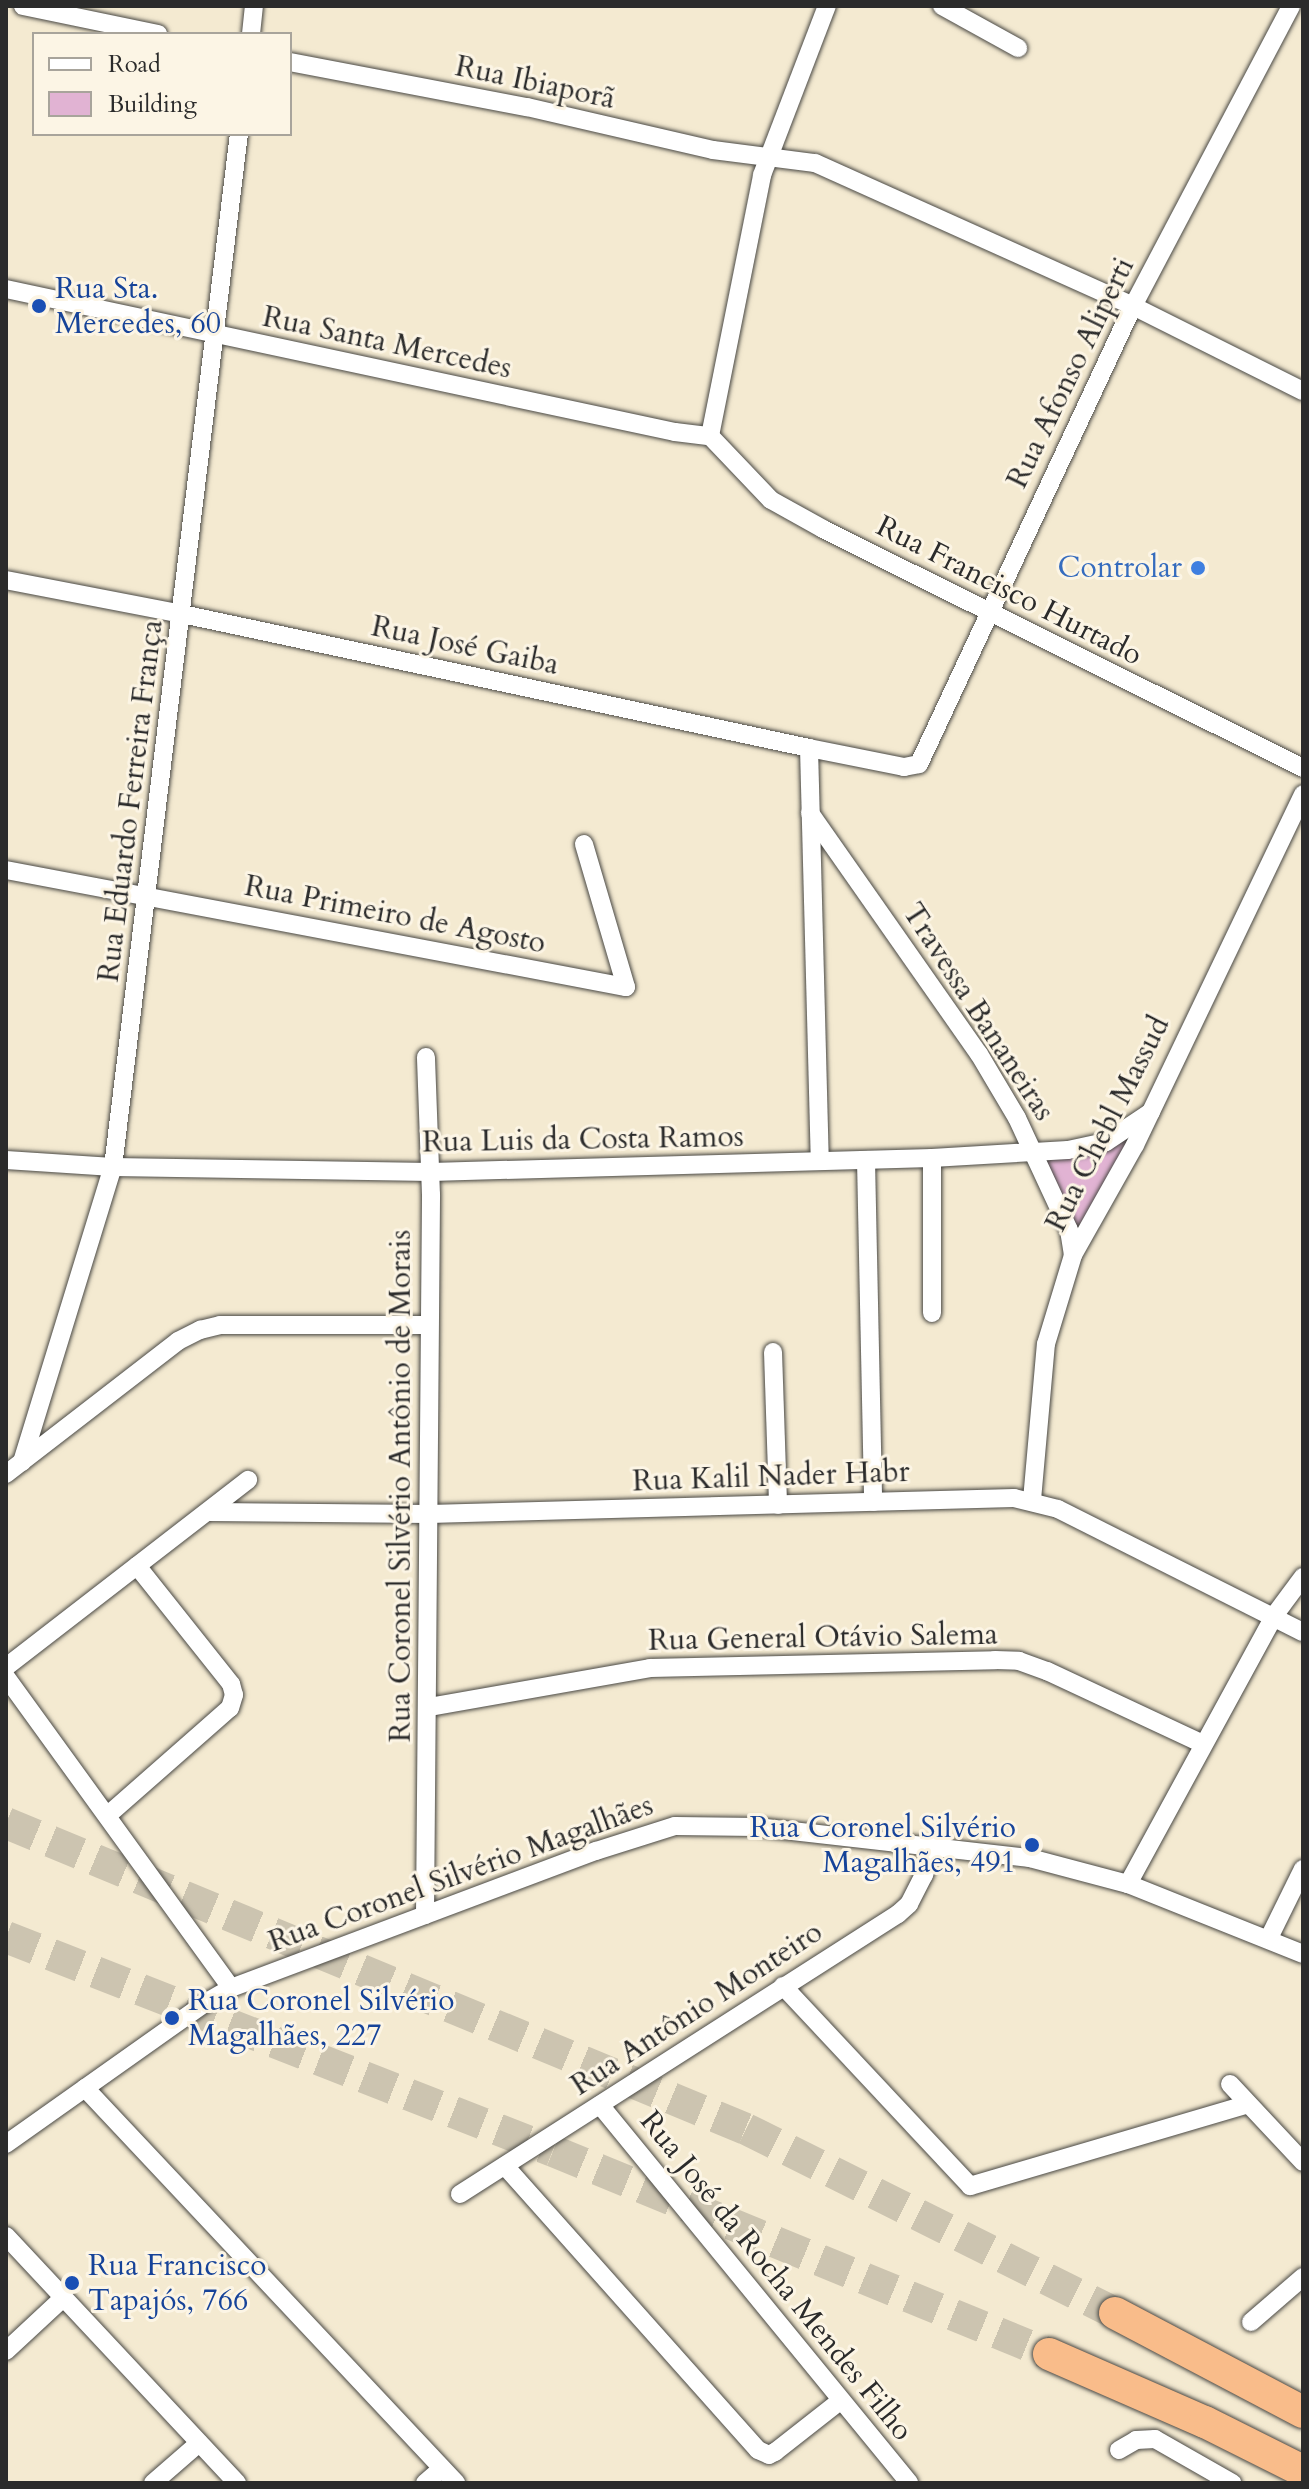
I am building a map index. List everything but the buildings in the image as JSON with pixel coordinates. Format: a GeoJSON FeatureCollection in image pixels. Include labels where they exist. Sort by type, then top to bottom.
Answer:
{"type":"FeatureCollection","features":[{"type":"Feature","properties":{"kind":"highway"},"geometry":{"type":"LineString","coordinates":[[1115,2313],[1303,2412]]}},
{"type":"Feature","properties":{"kind":"highway"},"geometry":{"type":"LineString","coordinates":[[1049,2354],[1205,2422],[1303,2471]]}},
{"type":"Feature","properties":{"kind":"street"},"geometry":{"type":"LineString","coordinates":[[23,6],[148,32]]}},
{"type":"Feature","properties":{"kind":"street"},"geometry":{"type":"LineString","coordinates":[[251,32],[254,6]]}},
{"type":"Feature","properties":{"kind":"street"},"geometry":{"type":"LineString","coordinates":[[710,436],[752,212],[768,158],[827,6]]}},
{"type":"Feature","properties":{"kind":"street"},"geometry":{"type":"LineString","coordinates":[[942,6],[1018,48]]}},
{"type":"Feature","properties":{"kind":"street","name":"Rua Afonso Aliperti"},"geometry":{"type":"LineString","coordinates":[[912,767],[925,757],[988,611],[1133,306],[1291,6]]}},
{"type":"Feature","properties":{"kind":"street","name":"Rua Ibiaporã"},"geometry":{"type":"LineString","coordinates":[[292,62],[527,107],[713,150],[768,158],[793,158],[836,170],[1133,306],[1303,391]]}},
{"type":"Feature","properties":{"kind":"street","name":"Rua Eduardo Ferreira França"},"geometry":{"type":"LineString","coordinates":[[22,1462],[113,1167],[149,896],[239,136]]}},
{"type":"Feature","properties":{"kind":"street","name":"Rua Santa Mercedes"},"geometry":{"type":"LineString","coordinates":[[6,289],[675,432],[710,436]]}},
{"type":"Feature","properties":{"kind":"street","name":"Rua Francisco Hurtado"},"geometry":{"type":"LineString","coordinates":[[710,436],[771,500],[1303,768]]}},
{"type":"Feature","properties":{"kind":"street","name":"Rua José Gaiba"},"geometry":{"type":"LineString","coordinates":[[6,580],[912,767]]}},
{"type":"Feature","properties":{"kind":"street"},"geometry":{"type":"LineString","coordinates":[[809,748],[820,1161]]}},
{"type":"Feature","properties":{"kind":"street","name":"Rua Chebl Massud"},"geometry":{"type":"LineString","coordinates":[[1032,1500],[1046,1344],[1073,1255],[1151,1112],[1303,794]]}},
{"type":"Feature","properties":{"kind":"street","name":"Travessa Bananeiras"},"geometry":{"type":"LineString","coordinates":[[810,813],[979,1054],[1035,1153],[1069,1230],[1073,1255]]}},
{"type":"Feature","properties":{"kind":"street","name":"Rua Primeiro de Agosto"},"geometry":{"type":"LineString","coordinates":[[6,870],[626,987],[584,844]]}},
{"type":"Feature","properties":{"kind":"street","name":"Rua Coronel Silvério Antônio de Morais"},"geometry":{"type":"LineString","coordinates":[[425,1915],[431,1172],[426,1057]]}},
{"type":"Feature","properties":{"kind":"street","name":"Rua Luis da Costa Ramos"},"geometry":{"type":"LineString","coordinates":[[6,1160],[113,1167],[431,1172],[932,1158],[1035,1153],[1106,1142],[1151,1112]]}},
{"type":"Feature","properties":{"kind":"street"},"geometry":{"type":"LineString","coordinates":[[932,1158],[932,1313]]}},
{"type":"Feature","properties":{"kind":"street"},"geometry":{"type":"LineString","coordinates":[[866,1160],[873,1502]]}},
{"type":"Feature","properties":{"kind":"street"},"geometry":{"type":"LineString","coordinates":[[6,1474],[178,1341],[200,1330],[220,1325],[428,1325]]}},
{"type":"Feature","properties":{"kind":"street"},"geometry":{"type":"LineString","coordinates":[[773,1352],[778,1505]]}},
{"type":"Feature","properties":{"kind":"street"},"geometry":{"type":"LineString","coordinates":[[6,1667],[248,1480]]}},
{"type":"Feature","properties":{"kind":"street","name":"Rua Kalil Nader Habr"},"geometry":{"type":"LineString","coordinates":[[210,1512],[429,1514],[1032,1500],[1058,1509],[1303,1632]]}},
{"type":"Feature","properties":{"kind":"street"},"geometry":{"type":"LineString","coordinates":[[108,1815],[230,1708],[234,1695],[231,1684],[137,1566]]}},
{"type":"Feature","properties":{"kind":"street"},"geometry":{"type":"LineString","coordinates":[[1128,1884],[1274,1616],[1303,1577]]}},
{"type":"Feature","properties":{"kind":"street","name":"Rua General Otávio Salema"},"geometry":{"type":"LineString","coordinates":[[429,1707],[650,1668],[1019,1661],[1203,1744]]}},
{"type":"Feature","properties":{"kind":"street"},"geometry":{"type":"LineString","coordinates":[[6,1677],[231,1988]]}},
{"type":"Feature","properties":{"kind":"street","name":"Rua Coronel Silvério Magalhães"},"geometry":{"type":"LineString","coordinates":[[6,2144],[231,1988],[596,1851],[675,1826],[757,1827],[1030,1858],[1128,1884],[1303,1954]]}},
{"type":"Feature","properties":{"kind":"street","name":"Rua Antônio Monteiro"},"geometry":{"type":"LineString","coordinates":[[460,2194],[898,1914],[909,1904],[924,1875],[933,1846]]}},
{"type":"Feature","properties":{"kind":"street"},"geometry":{"type":"LineString","coordinates":[[1269,1938],[1303,1869]]}},
{"type":"Feature","properties":{"kind":"street"},"geometry":{"type":"LineString","coordinates":[[783,1986],[970,2186],[1248,2104]]}},
{"type":"Feature","properties":{"kind":"street"},"geometry":{"type":"LineString","coordinates":[[1230,2084],[1303,2162]]}},
{"type":"Feature","properties":{"kind":"street"},"geometry":{"type":"LineString","coordinates":[[85,2088],[456,2483]]}},
{"type":"Feature","properties":{"kind":"street","name":"Rua José da Rocha Mendes Filho"},"geometry":{"type":"LineString","coordinates":[[600,2105],[909,2483]]}},
{"type":"Feature","properties":{"kind":"street"},"geometry":{"type":"LineString","coordinates":[[505,2166],[758,2450],[769,2455],[775,2452],[840,2401]]}},
{"type":"Feature","properties":{"kind":"street"},"geometry":{"type":"LineString","coordinates":[[6,2236],[237,2483]]}},
{"type":"Feature","properties":{"kind":"street"},"geometry":{"type":"LineString","coordinates":[[1251,2322],[1303,2277]]}},
{"type":"Feature","properties":{"kind":"street"},"geometry":{"type":"LineString","coordinates":[[6,2351],[63,2298]]}},
{"type":"Feature","properties":{"kind":"street"},"geometry":{"type":"LineString","coordinates":[[1119,2450],[1136,2440],[1155,2439],[1232,2483]]}},
{"type":"Feature","properties":{"kind":"street"},"geometry":{"type":"LineString","coordinates":[[153,2483],[199,2443]]}},
{"type":"Feature","properties":{"kind":"street"},"geometry":{"type":"LineString","coordinates":[[425,2483],[441,2469]]}},
{"type":"Feature","properties":{"kind":"tunnel"},"geometry":{"type":"LineString","coordinates":[[6,1823],[746,2129],[1115,2313]]}},
{"type":"Feature","properties":{"kind":"tunnel"},"geometry":{"type":"LineString","coordinates":[[6,1937],[553,2151],[1049,2354]]}},
{"type":"Feature","properties":{"kind":"place","name":"Rua Sta. Mercedes, 60"},"geometry":{"type":"Point","coordinates":[39,306]}},
{"type":"Feature","properties":{"kind":"place","name":"Controlar"},"geometry":{"type":"Point","coordinates":[1198,568]}},
{"type":"Feature","properties":{"kind":"place","name":"Rua Coronel Silvério Magalhães, 491"},"geometry":{"type":"Point","coordinates":[1032,1845]}},
{"type":"Feature","properties":{"kind":"place","name":"Rua Coronel Silvério Magalhães, 227"},"geometry":{"type":"Point","coordinates":[172,2018]}},
{"type":"Feature","properties":{"kind":"place","name":"Rua Francisco Tapajós, 766"},"geometry":{"type":"Point","coordinates":[72,2283]}}]}
